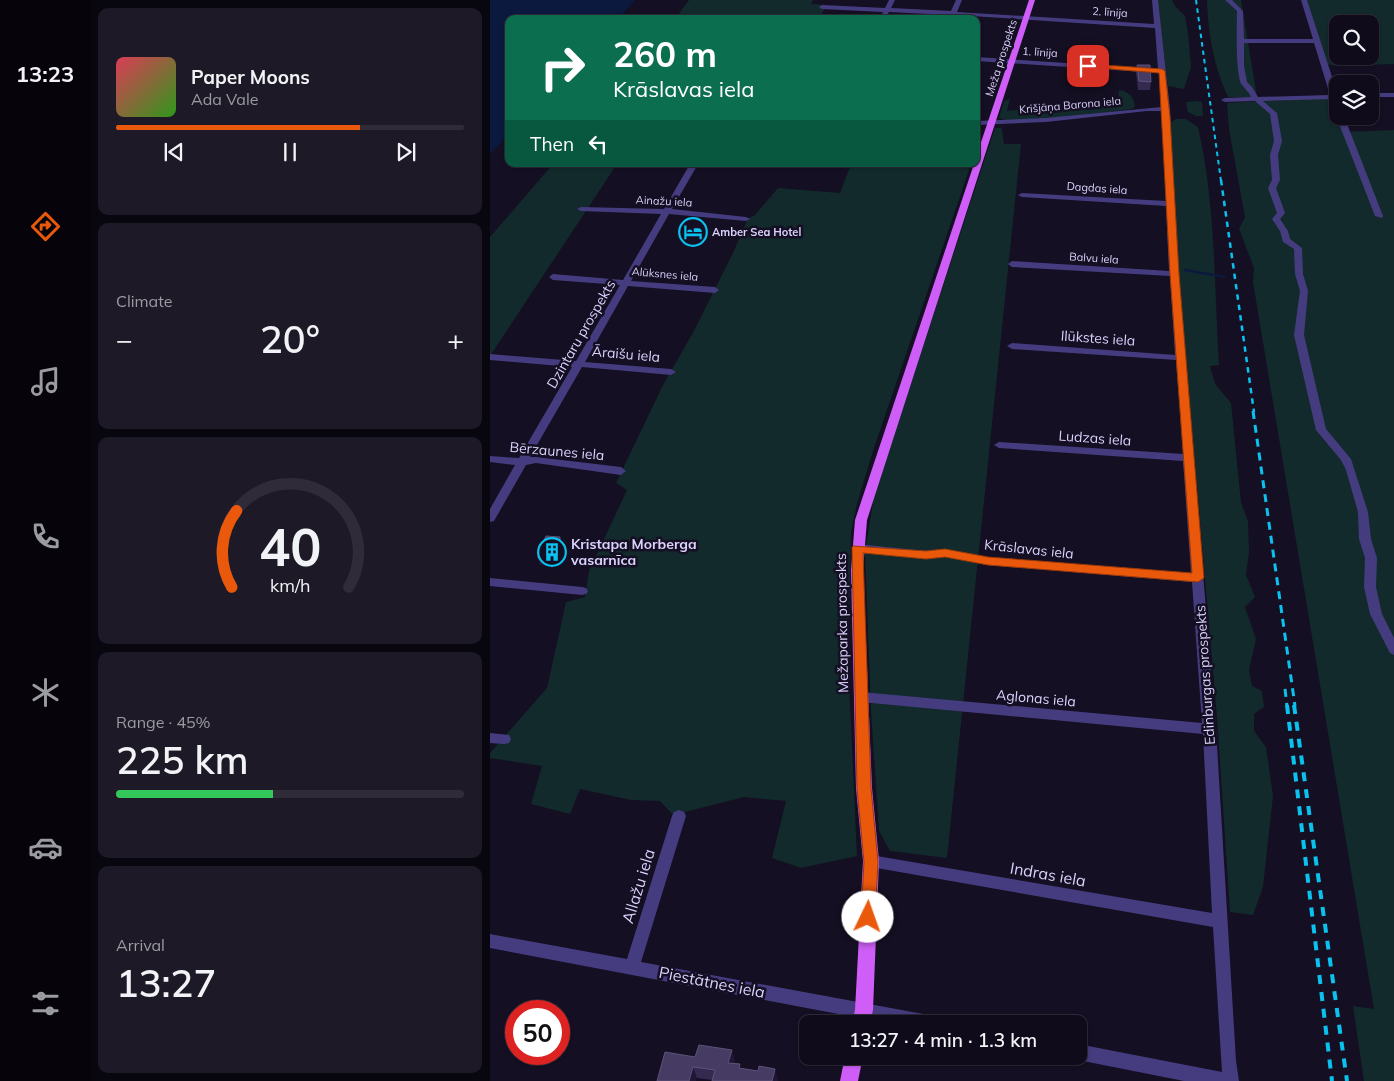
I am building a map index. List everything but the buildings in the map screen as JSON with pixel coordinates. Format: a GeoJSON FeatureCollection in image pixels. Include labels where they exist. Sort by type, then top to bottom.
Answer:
{"type":"FeatureCollection","features":[{"type":"Feature","properties":{"kind":"main road","name":"Meža prospekts"},"geometry":{"type":"LineString","coordinates":[[992,122],[1032,0]]}},
{"type":"Feature","properties":{"kind":"main road","name":"Mežaparka prospekts"},"geometry":{"type":"LineString","coordinates":[[980,158],[992,122]]}},
{"type":"Feature","properties":{"kind":"main road","name":"Mežaparka prospekts"},"geometry":{"type":"LineString","coordinates":[[862,1015],[871,862],[864,788],[857,548],[861,520],[977,167]]}},
{"type":"Feature","properties":{"kind":"main road"},"geometry":{"type":"LineString","coordinates":[[849,1081],[852,1065]]}},
{"type":"Feature","properties":{"kind":"street"},"geometry":{"type":"LineString","coordinates":[[884,15],[892,0]]}},
{"type":"Feature","properties":{"kind":"street"},"geometry":{"type":"LineString","coordinates":[[952,15],[959,0]]}},
{"type":"Feature","properties":{"kind":"street","name":"Edinburgas prospekts"},"geometry":{"type":"LineString","coordinates":[[1155,0],[1166,109],[1174,274],[1209,729],[1219,921],[1231,1081]]}},
{"type":"Feature","properties":{"kind":"street"},"geometry":{"type":"LineString","coordinates":[[1228,0],[1240,12],[1241,66],[1244,83],[1250,88],[1256,99],[1273,113],[1278,141],[1274,155],[1276,180],[1272,188],[1282,213],[1276,219],[1284,231],[1286,240],[1298,248],[1299,274],[1304,291],[1299,335],[1321,430],[1346,459],[1350,470],[1362,512],[1371,558],[1370,587],[1376,614],[1394,650]]}},
{"type":"Feature","properties":{"kind":"street"},"geometry":{"type":"LineString","coordinates":[[1304,0],[1329,79]]}},
{"type":"Feature","properties":{"kind":"street","name":"2. līnija"},"geometry":{"type":"LineString","coordinates":[[822,7],[941,15]]}},
{"type":"Feature","properties":{"kind":"street","name":"2. līnija"},"geometry":{"type":"LineString","coordinates":[[980,16],[1026,17],[1158,26]]}},
{"type":"Feature","properties":{"kind":"street"},"geometry":{"type":"LineString","coordinates":[[1241,41],[1316,41]]}},
{"type":"Feature","properties":{"kind":"street","name":"1. līnija"},"geometry":{"type":"LineString","coordinates":[[980,59],[1162,71]]}},
{"type":"Feature","properties":{"kind":"street"},"geometry":{"type":"LineString","coordinates":[[1379,95],[1394,95]]}},
{"type":"Feature","properties":{"kind":"street"},"geometry":{"type":"LineString","coordinates":[[1225,100],[1329,97]]}},
{"type":"Feature","properties":{"kind":"street","name":"Krišjāņa Barona iela"},"geometry":{"type":"LineString","coordinates":[[980,123],[1046,120],[1149,109],[1166,109]]}},
{"type":"Feature","properties":{"kind":"street"},"geometry":{"type":"LineString","coordinates":[[1343,125],[1378,216]]}},
{"type":"Feature","properties":{"kind":"street","name":"Dzintaru prospekts"},"geometry":{"type":"LineString","coordinates":[[490,518],[692,167]]}},
{"type":"Feature","properties":{"kind":"street","name":"Dagdas iela"},"geometry":{"type":"LineString","coordinates":[[1022,195],[1170,204]]}},
{"type":"Feature","properties":{"kind":"street","name":"Ainažu iela"},"geometry":{"type":"LineString","coordinates":[[581,209],[666,212],[746,219]]}},
{"type":"Feature","properties":{"kind":"street","name":"Balvu iela"},"geometry":{"type":"LineString","coordinates":[[1012,264],[1174,274]]}},
{"type":"Feature","properties":{"kind":"street","name":"Alūksnes iela"},"geometry":{"type":"LineString","coordinates":[[553,277],[715,290]]}},
{"type":"Feature","properties":{"kind":"street","name":"Ilūkstes iela"},"geometry":{"type":"LineString","coordinates":[[1012,346],[1181,358]]}},
{"type":"Feature","properties":{"kind":"street","name":"Āraišu iela"},"geometry":{"type":"LineString","coordinates":[[490,357],[671,372]]}},
{"type":"Feature","properties":{"kind":"street","name":"Ludzas iela"},"geometry":{"type":"LineString","coordinates":[[1000,445],[1189,458]]}},
{"type":"Feature","properties":{"kind":"street","name":"Bērzaunes iela"},"geometry":{"type":"LineString","coordinates":[[490,459],[523,462],[536,460],[621,471]]}},
{"type":"Feature","properties":{"kind":"street","name":"Krāslavas iela"},"geometry":{"type":"LineString","coordinates":[[857,548],[926,555],[945,553],[988,561],[1198,578]]}},
{"type":"Feature","properties":{"kind":"street"},"geometry":{"type":"LineString","coordinates":[[490,582],[582,592]]}},
{"type":"Feature","properties":{"kind":"street","name":"Aglonas iela"},"geometry":{"type":"LineString","coordinates":[[861,697],[1209,729]]}},
{"type":"Feature","properties":{"kind":"street"},"geometry":{"type":"LineString","coordinates":[[490,738],[504,739]]}},
{"type":"Feature","properties":{"kind":"street","name":"Allažu iela"},"geometry":{"type":"LineString","coordinates":[[632,967],[679,816]]}},
{"type":"Feature","properties":{"kind":"street","name":"Indras iela"},"geometry":{"type":"LineString","coordinates":[[871,862],[1219,921]]}},
{"type":"Feature","properties":{"kind":"street","name":"Piestātnes iela"},"geometry":{"type":"LineString","coordinates":[[490,941],[632,967],[853,1015]]}},
{"type":"Feature","properties":{"kind":"street"},"geometry":{"type":"LineString","coordinates":[[1087,1054],[1226,1081]]}},
{"type":"Feature","properties":{"kind":"green space"},"geometry":{"type":"Polygon","coordinates":[[[689,0],[813,0],[811,4],[826,5],[821,15],[678,15],[689,0]]]}},
{"type":"Feature","properties":{"kind":"green space"},"geometry":{"type":"Polygon","coordinates":[[[1157,0],[1172,0],[1185,16],[1191,67],[1184,89],[1168,86],[1157,0]]]}},
{"type":"Feature","properties":{"kind":"green space"},"geometry":{"type":"Polygon","coordinates":[[[1207,0],[1241,0],[1257,97],[1228,97],[1219,74],[1213,50],[1207,0]]]}},
{"type":"Feature","properties":{"kind":"green space"},"geometry":{"type":"Polygon","coordinates":[[[1304,0],[1394,0],[1394,64],[1379,65],[1379,15],[1329,15],[1329,65],[1324,64],[1304,0]]]}},
{"type":"Feature","properties":{"kind":"green space"},"geometry":{"type":"Polygon","coordinates":[[[1332,65],[1367,65],[1340,66],[1332,65]]]}},
{"type":"Feature","properties":{"kind":"green space"},"geometry":{"type":"Polygon","coordinates":[[[1119,90],[1128,93],[1132,97],[1135,106],[1132,109],[1042,119],[1009,120],[999,118],[1004,101],[1010,99],[1007,111],[1118,100],[1119,90]]]}},
{"type":"Feature","properties":{"kind":"green space"},"geometry":{"type":"Polygon","coordinates":[[[1329,98],[1329,125],[1340,125],[1343,132],[1394,130],[1394,1081],[1364,1081],[1353,1006],[1374,1009],[1253,282],[1254,268],[1239,229],[1245,217],[1229,129],[1227,103],[1329,98]]]}},
{"type":"Feature","properties":{"kind":"green space"},"geometry":{"type":"Polygon","coordinates":[[[1186,102],[1202,102],[1203,116],[1196,116],[1188,112],[1186,102]]]}},
{"type":"Feature","properties":{"kind":"green space"},"geometry":{"type":"Polygon","coordinates":[[[1176,119],[1186,119],[1198,127],[1204,156],[1211,216],[1219,365],[1210,366],[1215,384],[1231,403],[1241,503],[1248,521],[1249,552],[1246,575],[1255,597],[1245,607],[1256,639],[1249,670],[1252,686],[1262,691],[1264,707],[1254,714],[1254,731],[1266,747],[1273,796],[1263,887],[1253,915],[1230,912],[1217,717],[1179,277],[1170,123],[1176,119]]]}},
{"type":"Feature","properties":{"kind":"green space"},"geometry":{"type":"Polygon","coordinates":[[[1001,123],[1004,144],[1021,144],[947,858],[890,851],[879,831],[871,711],[865,552],[874,496],[995,128],[1001,128],[1001,123]]]}},
{"type":"Feature","properties":{"kind":"green space"},"geometry":{"type":"Polygon","coordinates":[[[550,167],[615,167],[490,356],[490,237],[550,167]]]}},
{"type":"Feature","properties":{"kind":"green space"},"geometry":{"type":"Polygon","coordinates":[[[850,167],[968,167],[873,451],[857,504],[851,532],[848,662],[857,856],[801,868],[772,858],[786,801],[744,797],[673,815],[660,801],[631,800],[580,789],[570,814],[531,804],[542,766],[490,758],[490,753],[547,688],[566,602],[585,597],[589,571],[627,490],[616,483],[662,387],[695,329],[733,253],[748,218],[754,216],[778,188],[840,193],[850,167]]]}},
{"type":"Feature","properties":{"kind":"water"},"geometry":{"type":"Polygon","coordinates":[[[490,0],[635,0],[622,15],[505,15],[505,138],[490,154],[490,0]]]}},
{"type":"Feature","properties":{"kind":"waterway"},"geometry":{"type":"LineString","coordinates":[[1185,270],[1225,277]]}},
{"type":"Feature","properties":{"kind":"railway"},"geometry":{"type":"LineString","coordinates":[[1196,0],[1221,181]]}},
{"type":"Feature","properties":{"kind":"railway"},"geometry":{"type":"LineString","coordinates":[[1221,180],[1254,412]]}},
{"type":"Feature","properties":{"kind":"railway"},"geometry":{"type":"LineString","coordinates":[[1253,411],[1295,706]]}},
{"type":"Feature","properties":{"kind":"railway"},"geometry":{"type":"LineString","coordinates":[[1285,689],[1287,706]]}},
{"type":"Feature","properties":{"kind":"railway"},"geometry":{"type":"LineString","coordinates":[[1287,705],[1332,1081]]}},
{"type":"Feature","properties":{"kind":"railway"},"geometry":{"type":"LineString","coordinates":[[1294,705],[1347,1081]]}},
{"type":"Feature","properties":{"kind":"place","name":"Amber Sea Hotel"},"geometry":{"type":"Point","coordinates":[693,232]}},
{"type":"Feature","properties":{"kind":"place","name":"Kristapa Morberga vasarnīca"},"geometry":{"type":"Point","coordinates":[552,552]}},
{"type":"Feature","properties":{"kind":"route"},"geometry":{"type":"LineString","coordinates":[[868,917],[871,862],[864,788],[857,548],[926,555],[945,553],[988,561],[1198,578],[1174,274],[1162,71],[1088,66]]}}]}
